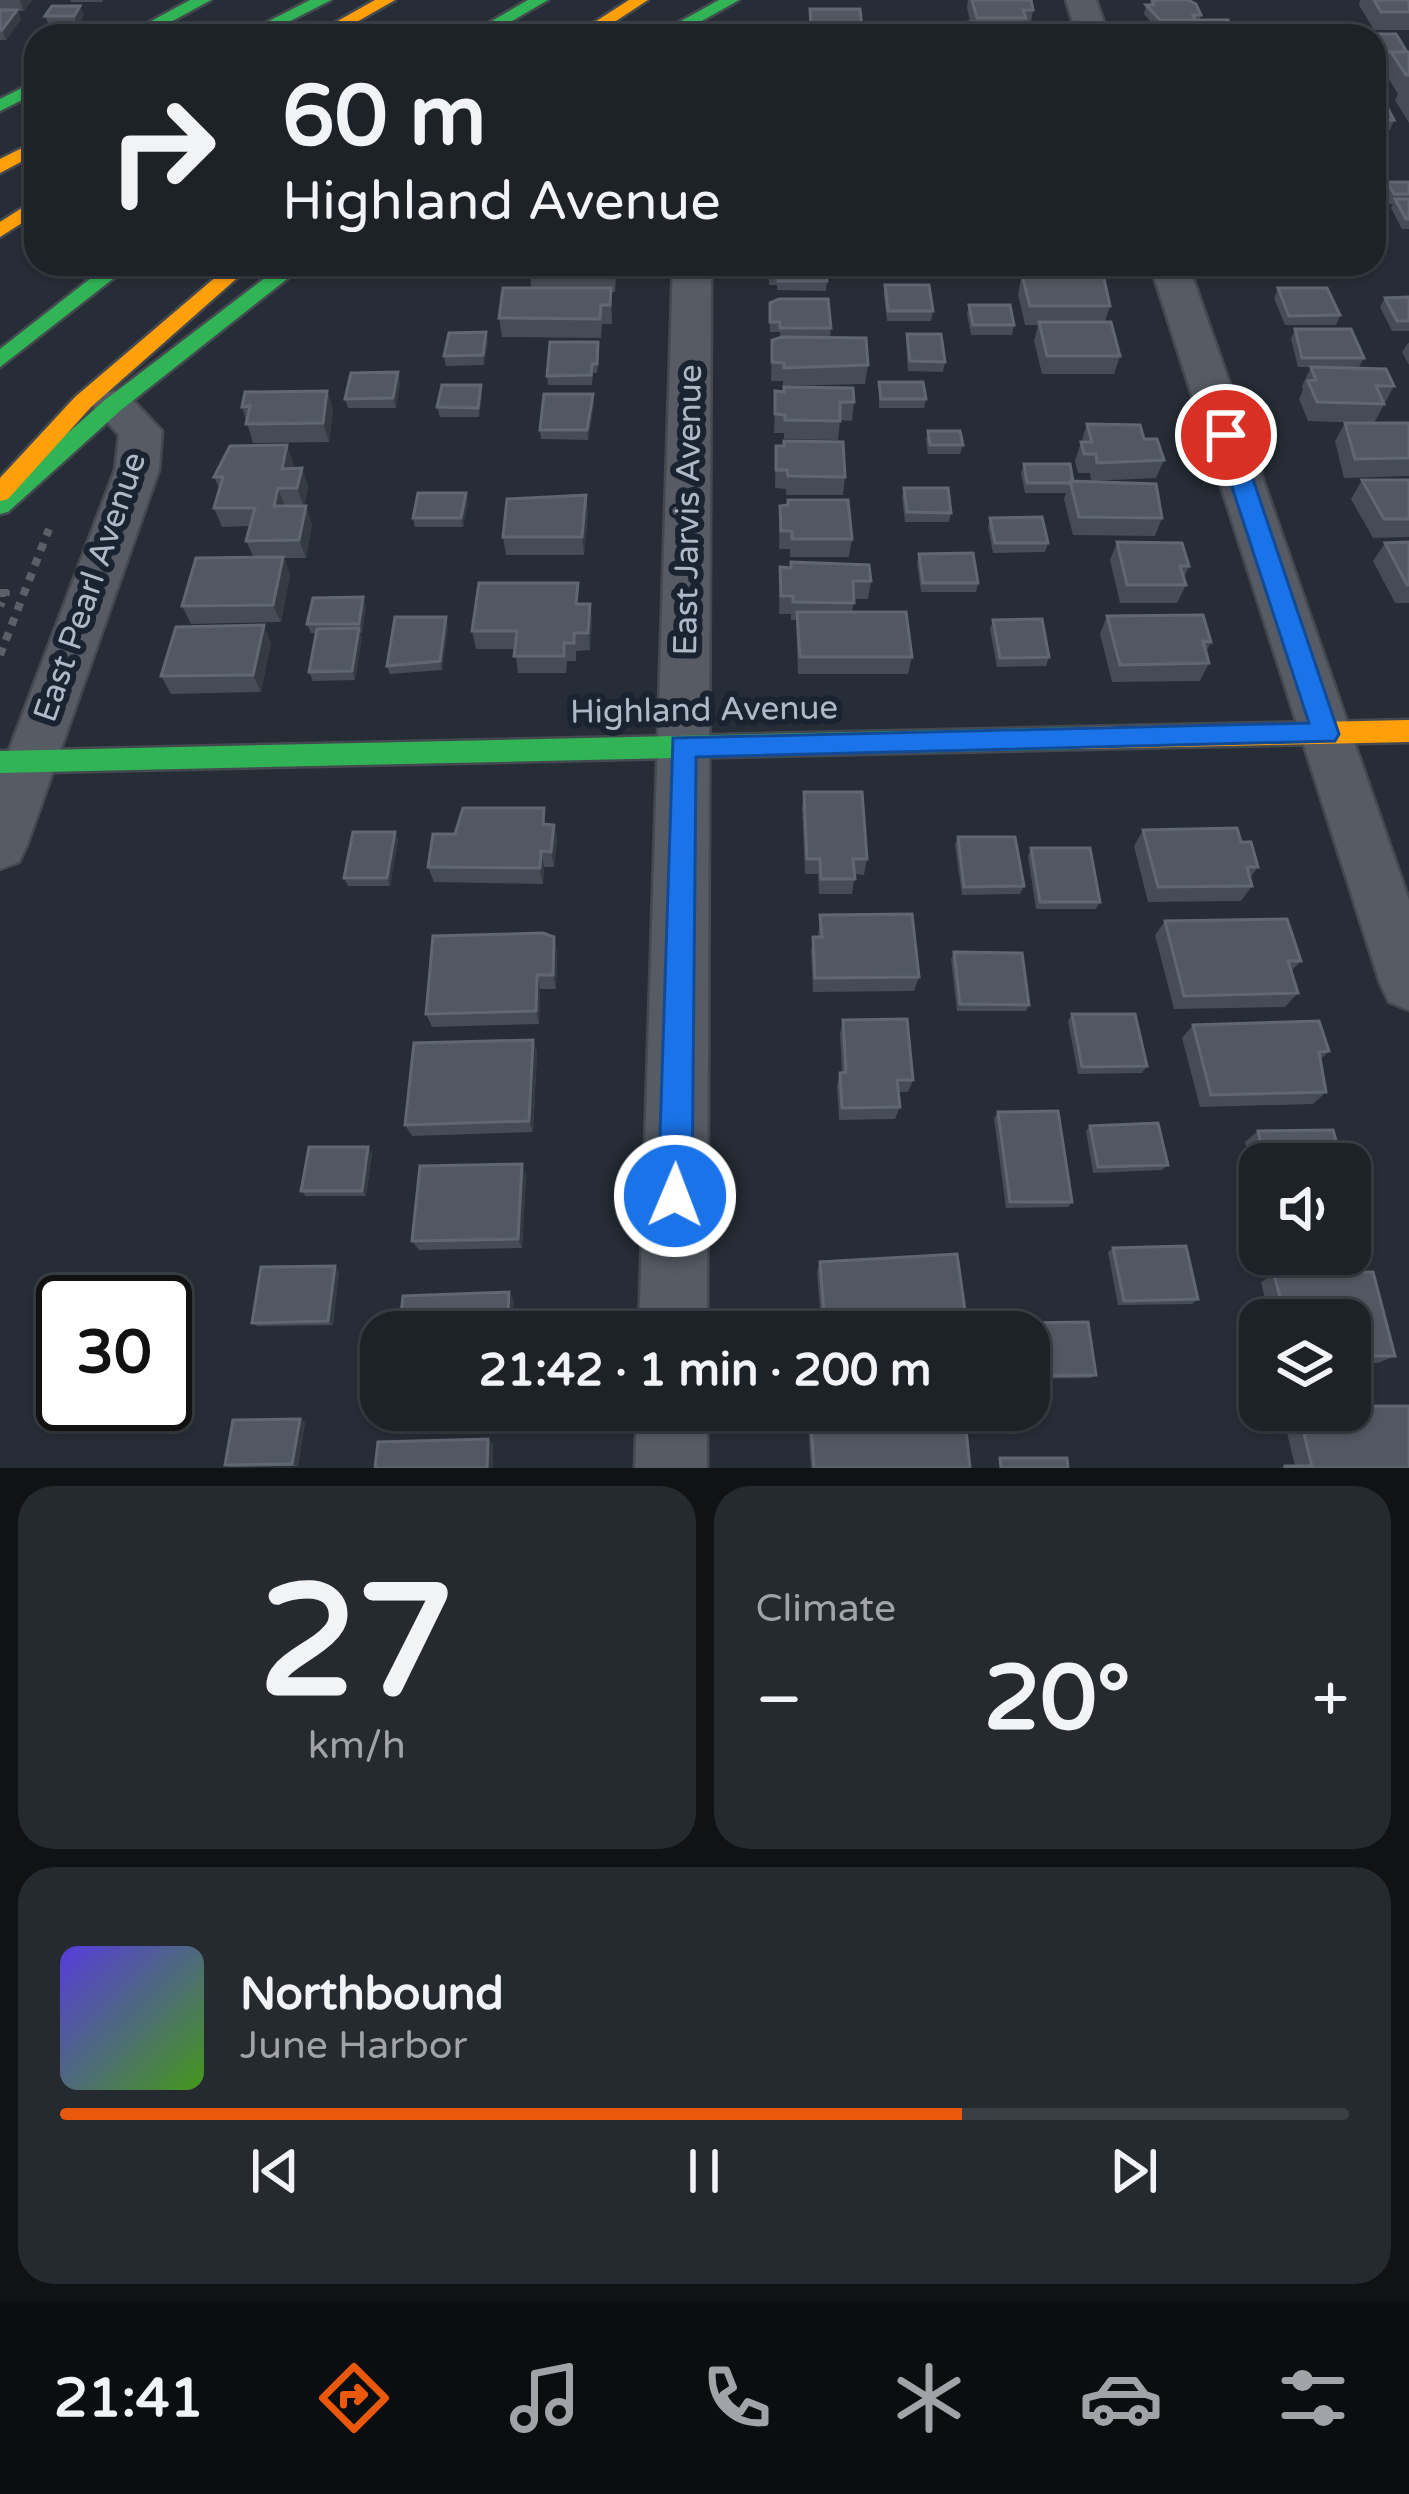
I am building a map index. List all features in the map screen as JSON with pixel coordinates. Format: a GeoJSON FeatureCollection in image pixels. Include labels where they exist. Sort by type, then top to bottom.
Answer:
{"type":"FeatureCollection","features":[{"type":"Feature","properties":{"kind":"main road"},"geometry":{"type":"LineString","coordinates":[[156,24],[203,0]]}},
{"type":"Feature","properties":{"kind":"main road"},"geometry":{"type":"LineString","coordinates":[[273,24],[323,0]]}},
{"type":"Feature","properties":{"kind":"main road"},"geometry":{"type":"LineString","coordinates":[[341,24],[386,0]]}},
{"type":"Feature","properties":{"kind":"main road"},"geometry":{"type":"LineString","coordinates":[[496,24],[540,0]]}},
{"type":"Feature","properties":{"kind":"main road"},"geometry":{"type":"LineString","coordinates":[[601,24],[640,0]]}},
{"type":"Feature","properties":{"kind":"main road"},"geometry":{"type":"LineString","coordinates":[[692,24],[731,0]]}},
{"type":"Feature","properties":{"kind":"main road"},"geometry":{"type":"LineString","coordinates":[[0,360],[107,276]]}},
{"type":"Feature","properties":{"kind":"main road"},"geometry":{"type":"LineString","coordinates":[[0,493],[83,402],[229,276]]}},
{"type":"Feature","properties":{"kind":"main road"},"geometry":{"type":"LineString","coordinates":[[0,506],[112,405],[280,276]]}},
{"type":"Feature","properties":{"kind":"main road","name":"Highland Avenue"},"geometry":{"type":"LineString","coordinates":[[16,761],[1409,730]]}},
{"type":"Feature","properties":{"kind":"street","name":"East Jarvis Avenue"},"geometry":{"type":"LineString","coordinates":[[673,1311],[692,276]]}},
{"type":"Feature","properties":{"kind":"street"},"geometry":{"type":"LineString","coordinates":[[1173,276],[1409,983]]}},
{"type":"Feature","properties":{"kind":"street","name":"East Pearl Avenue"},"geometry":{"type":"LineString","coordinates":[[0,845],[16,761],[136,470],[141,431],[112,405]]}},
{"type":"Feature","properties":{"kind":"street"},"geometry":{"type":"LineString","coordinates":[[670,1468],[671,1431]]}},
{"type":"Feature","properties":{"kind":"path"},"geometry":{"type":"LineString","coordinates":[[0,655],[53,530],[35,529]]}},
{"type":"Feature","properties":{"kind":"path"},"geometry":{"type":"LineString","coordinates":[[0,593],[7,592],[0,606]]}},
{"type":"Feature","properties":{"kind":"building"},"geometry":{"type":"Polygon","coordinates":[[[972,0],[1031,0],[1033,10],[1023,10],[1026,18],[977,18],[972,0]]]}},
{"type":"Feature","properties":{"kind":"building"},"geometry":{"type":"Polygon","coordinates":[[[1152,0],[1188,0],[1201,15],[1193,15],[1195,20],[1160,20],[1146,5],[1154,5],[1152,0]]]}},
{"type":"Feature","properties":{"kind":"building"},"geometry":{"type":"Polygon","coordinates":[[[1374,0],[1409,0],[1409,12],[1381,12],[1374,0]]]}},
{"type":"Feature","properties":{"kind":"building"},"geometry":{"type":"Polygon","coordinates":[[[52,6],[80,6],[74,16],[45,16],[52,6]]]}},
{"type":"Feature","properties":{"kind":"building"},"geometry":{"type":"Polygon","coordinates":[[[810,9],[860,9],[862,24],[811,24],[810,9]]]}},
{"type":"Feature","properties":{"kind":"building"},"geometry":{"type":"Polygon","coordinates":[[[0,10],[17,10],[2,30],[0,30],[0,10]]]}},
{"type":"Feature","properties":{"kind":"building"},"geometry":{"type":"Polygon","coordinates":[[[1171,20],[1228,20],[1230,24],[1173,24],[1171,20]]]}},
{"type":"Feature","properties":{"kind":"building"},"geometry":{"type":"Polygon","coordinates":[[[969,22],[1027,24],[969,24],[969,22]]]}},
{"type":"Feature","properties":{"kind":"building"},"geometry":{"type":"Polygon","coordinates":[[[1386,34],[1396,34],[1407,52],[1386,52],[1386,34]]]}},
{"type":"Feature","properties":{"kind":"building"},"geometry":{"type":"Polygon","coordinates":[[[1391,52],[1409,52],[1409,75],[1406,75],[1391,52]]]}},
{"type":"Feature","properties":{"kind":"building"},"geometry":{"type":"Polygon","coordinates":[[[1387,182],[1409,182],[1409,194],[1394,194],[1387,182]]]}},
{"type":"Feature","properties":{"kind":"building"},"geometry":{"type":"Polygon","coordinates":[[[1395,199],[1409,199],[1409,219],[1406,219],[1395,199]]]}},
{"type":"Feature","properties":{"kind":"building"},"geometry":{"type":"Polygon","coordinates":[[[778,276],[827,276],[827,281],[778,281],[778,276]]]}},
{"type":"Feature","properties":{"kind":"building"},"geometry":{"type":"Polygon","coordinates":[[[1022,276],[1103,276],[1110,306],[1030,306],[1022,276]]]}},
{"type":"Feature","properties":{"kind":"building"},"geometry":{"type":"Polygon","coordinates":[[[885,285],[929,285],[933,311],[888,311],[885,285]]]}},
{"type":"Feature","properties":{"kind":"building"},"geometry":{"type":"Polygon","coordinates":[[[503,288],[611,288],[610,305],[601,305],[600,319],[499,318],[503,288]]]}},
{"type":"Feature","properties":{"kind":"building"},"geometry":{"type":"Polygon","coordinates":[[[1278,288],[1327,288],[1340,315],[1289,316],[1278,288]]]}},
{"type":"Feature","properties":{"kind":"building"},"geometry":{"type":"Polygon","coordinates":[[[1409,297],[1409,321],[1397,321],[1385,298],[1409,297]]]}},
{"type":"Feature","properties":{"kind":"building"},"geometry":{"type":"Polygon","coordinates":[[[828,299],[831,328],[780,328],[780,322],[770,322],[770,303],[828,299]]]}},
{"type":"Feature","properties":{"kind":"building"},"geometry":{"type":"Polygon","coordinates":[[[969,305],[1010,305],[1014,325],[973,325],[969,305]]]}},
{"type":"Feature","properties":{"kind":"building"},"geometry":{"type":"Polygon","coordinates":[[[1039,322],[1111,322],[1120,356],[1047,356],[1039,322]]]}},
{"type":"Feature","properties":{"kind":"building"},"geometry":{"type":"Polygon","coordinates":[[[1295,329],[1351,329],[1364,358],[1302,358],[1295,329]]]}},
{"type":"Feature","properties":{"kind":"building"},"geometry":{"type":"Polygon","coordinates":[[[486,332],[483,355],[444,356],[449,333],[486,332]]]}},
{"type":"Feature","properties":{"kind":"building"},"geometry":{"type":"Polygon","coordinates":[[[907,334],[941,334],[945,362],[910,361],[907,334]]]}},
{"type":"Feature","properties":{"kind":"building"},"geometry":{"type":"Polygon","coordinates":[[[866,338],[868,365],[784,368],[784,363],[772,362],[772,340],[866,338]]]}},
{"type":"Feature","properties":{"kind":"building"},"geometry":{"type":"Polygon","coordinates":[[[550,342],[598,342],[591,375],[547,376],[550,342]]]}},
{"type":"Feature","properties":{"kind":"building"},"geometry":{"type":"Polygon","coordinates":[[[1311,367],[1386,369],[1394,386],[1376,386],[1384,404],[1317,402],[1308,381],[1316,380],[1311,367]]]}},
{"type":"Feature","properties":{"kind":"building"},"geometry":{"type":"Polygon","coordinates":[[[398,372],[393,398],[345,399],[351,373],[398,372]]]}},
{"type":"Feature","properties":{"kind":"building"},"geometry":{"type":"Polygon","coordinates":[[[879,382],[923,382],[926,399],[881,399],[879,382]]]}},
{"type":"Feature","properties":{"kind":"building"},"geometry":{"type":"Polygon","coordinates":[[[442,385],[481,385],[478,408],[437,407],[442,385]]]}},
{"type":"Feature","properties":{"kind":"building"},"geometry":{"type":"Polygon","coordinates":[[[784,387],[853,388],[854,402],[840,402],[840,421],[785,420],[785,415],[775,414],[775,391],[784,392],[784,387]]]}},
{"type":"Feature","properties":{"kind":"building"},"geometry":{"type":"Polygon","coordinates":[[[327,391],[323,423],[246,424],[250,406],[242,407],[245,392],[327,391]]]}},
{"type":"Feature","properties":{"kind":"building"},"geometry":{"type":"Polygon","coordinates":[[[544,394],[593,394],[587,430],[540,430],[544,394]]]}},
{"type":"Feature","properties":{"kind":"building"},"geometry":{"type":"Polygon","coordinates":[[[1345,423],[1409,423],[1409,458],[1355,459],[1345,423]]]}},
{"type":"Feature","properties":{"kind":"building"},"geometry":{"type":"Polygon","coordinates":[[[1087,424],[1140,425],[1144,439],[1157,439],[1164,460],[1097,463],[1096,454],[1084,454],[1081,442],[1092,442],[1087,424]]]}},
{"type":"Feature","properties":{"kind":"building"},"geometry":{"type":"Polygon","coordinates":[[[928,431],[960,431],[963,445],[930,445],[928,431]]]}},
{"type":"Feature","properties":{"kind":"building"},"geometry":{"type":"Polygon","coordinates":[[[784,441],[843,442],[845,477],[788,476],[787,470],[776,470],[776,446],[784,446],[784,441]]]}},
{"type":"Feature","properties":{"kind":"building"},"geometry":{"type":"Polygon","coordinates":[[[287,445],[282,469],[302,468],[297,488],[278,488],[274,506],[306,506],[299,540],[246,541],[255,508],[214,508],[223,477],[214,477],[230,446],[287,445]]]}},
{"type":"Feature","properties":{"kind":"building"},"geometry":{"type":"Polygon","coordinates":[[[1024,464],[1070,464],[1073,481],[1027,483],[1024,464]]]}},
{"type":"Feature","properties":{"kind":"building"},"geometry":{"type":"Polygon","coordinates":[[[1362,480],[1409,480],[1409,519],[1384,519],[1362,480]]]}},
{"type":"Feature","properties":{"kind":"building"},"geometry":{"type":"Polygon","coordinates":[[[1070,481],[1156,484],[1162,518],[1079,517],[1070,481]]]}},
{"type":"Feature","properties":{"kind":"building"},"geometry":{"type":"Polygon","coordinates":[[[904,488],[948,488],[951,513],[907,512],[904,488]]]}},
{"type":"Feature","properties":{"kind":"building"},"geometry":{"type":"Polygon","coordinates":[[[418,493],[466,493],[461,518],[413,518],[418,493]]]}},
{"type":"Feature","properties":{"kind":"building"},"geometry":{"type":"Polygon","coordinates":[[[586,495],[582,537],[503,537],[507,499],[586,495]]]}},
{"type":"Feature","properties":{"kind":"building"},"geometry":{"type":"Polygon","coordinates":[[[788,500],[848,500],[852,539],[792,539],[792,531],[781,531],[780,506],[788,505],[788,500]]]}},
{"type":"Feature","properties":{"kind":"building"},"geometry":{"type":"Polygon","coordinates":[[[1042,517],[1048,543],[995,543],[990,518],[1042,517]]]}},
{"type":"Feature","properties":{"kind":"building"},"geometry":{"type":"Polygon","coordinates":[[[1117,542],[1182,543],[1189,566],[1180,566],[1186,585],[1127,585],[1117,542]]]}},
{"type":"Feature","properties":{"kind":"building"},"geometry":{"type":"Polygon","coordinates":[[[1409,542],[1409,585],[1407,585],[1385,543],[1409,542]]]}},
{"type":"Feature","properties":{"kind":"building"},"geometry":{"type":"Polygon","coordinates":[[[973,553],[978,583],[923,583],[919,554],[973,553]]]}},
{"type":"Feature","properties":{"kind":"building"},"geometry":{"type":"Polygon","coordinates":[[[283,557],[273,605],[182,606],[196,558],[283,557]]]}},
{"type":"Feature","properties":{"kind":"building"},"geometry":{"type":"Polygon","coordinates":[[[791,562],[869,565],[871,581],[853,581],[854,603],[793,602],[793,596],[781,596],[780,567],[791,568],[791,562]]]}},
{"type":"Feature","properties":{"kind":"building"},"geometry":{"type":"Polygon","coordinates":[[[479,583],[578,583],[576,604],[590,604],[588,633],[574,633],[574,643],[564,643],[564,656],[514,656],[517,631],[472,631],[479,583]]]}},
{"type":"Feature","properties":{"kind":"building"},"geometry":{"type":"Polygon","coordinates":[[[363,597],[359,624],[307,624],[313,598],[363,597]]]}},
{"type":"Feature","properties":{"kind":"building"},"geometry":{"type":"Polygon","coordinates":[[[797,612],[906,612],[912,657],[800,657],[797,612]]]}},
{"type":"Feature","properties":{"kind":"building"},"geometry":{"type":"Polygon","coordinates":[[[1203,615],[1211,642],[1203,641],[1209,663],[1120,665],[1107,616],[1203,615]]]}},
{"type":"Feature","properties":{"kind":"building"},"geometry":{"type":"Polygon","coordinates":[[[395,617],[446,617],[440,661],[387,666],[395,617]]]}},
{"type":"Feature","properties":{"kind":"building"},"geometry":{"type":"Polygon","coordinates":[[[1042,619],[1049,657],[1000,658],[993,620],[1042,619]]]}},
{"type":"Feature","properties":{"kind":"building"},"geometry":{"type":"Polygon","coordinates":[[[264,625],[253,675],[161,676],[176,627],[264,625]]]}},
{"type":"Feature","properties":{"kind":"building"},"geometry":{"type":"Polygon","coordinates":[[[359,628],[352,671],[309,672],[317,629],[359,628]]]}},
{"type":"Feature","properties":{"kind":"building"},"geometry":{"type":"Polygon","coordinates":[[[804,792],[862,792],[867,859],[853,859],[855,879],[821,879],[820,859],[807,859],[804,792]]]}},
{"type":"Feature","properties":{"kind":"building"},"geometry":{"type":"Polygon","coordinates":[[[463,808],[544,808],[543,824],[554,825],[551,852],[541,851],[540,868],[428,867],[433,834],[455,834],[463,808]]]}},
{"type":"Feature","properties":{"kind":"building"},"geometry":{"type":"Polygon","coordinates":[[[1237,828],[1241,842],[1251,842],[1258,867],[1247,867],[1252,886],[1158,887],[1143,830],[1237,828]]]}},
{"type":"Feature","properties":{"kind":"building"},"geometry":{"type":"Polygon","coordinates":[[[353,832],[395,832],[387,878],[344,878],[353,832]]]}},
{"type":"Feature","properties":{"kind":"building"},"geometry":{"type":"Polygon","coordinates":[[[958,837],[1015,837],[1024,886],[964,887],[958,837]]]}},
{"type":"Feature","properties":{"kind":"building"},"geometry":{"type":"Polygon","coordinates":[[[1031,848],[1090,848],[1100,902],[1040,902],[1031,848]]]}},
{"type":"Feature","properties":{"kind":"building"},"geometry":{"type":"Polygon","coordinates":[[[912,914],[919,977],[815,978],[813,937],[822,937],[820,915],[912,914]]]}},
{"type":"Feature","properties":{"kind":"building"},"geometry":{"type":"Polygon","coordinates":[[[1287,919],[1301,961],[1288,961],[1298,993],[1184,996],[1165,921],[1287,919]]]}},
{"type":"Feature","properties":{"kind":"building"},"geometry":{"type":"Polygon","coordinates":[[[543,933],[554,937],[553,975],[537,975],[536,1011],[426,1014],[433,936],[543,933]]]}},
{"type":"Feature","properties":{"kind":"building"},"geometry":{"type":"Polygon","coordinates":[[[954,952],[1022,953],[1029,1005],[960,1004],[954,952]]]}},
{"type":"Feature","properties":{"kind":"building"},"geometry":{"type":"Polygon","coordinates":[[[1072,1014],[1135,1014],[1147,1066],[1082,1067],[1072,1014]]]}},
{"type":"Feature","properties":{"kind":"building"},"geometry":{"type":"Polygon","coordinates":[[[907,1019],[913,1080],[897,1080],[900,1107],[842,1108],[843,1020],[907,1019]]]}},
{"type":"Feature","properties":{"kind":"building"},"geometry":{"type":"Polygon","coordinates":[[[1319,1021],[1329,1051],[1319,1052],[1326,1092],[1211,1095],[1193,1025],[1319,1021]]]}},
{"type":"Feature","properties":{"kind":"building"},"geometry":{"type":"Polygon","coordinates":[[[533,1040],[529,1121],[405,1125],[414,1043],[533,1040]]]}},
{"type":"Feature","properties":{"kind":"building"},"geometry":{"type":"Polygon","coordinates":[[[1058,1111],[1072,1202],[1010,1202],[998,1112],[1058,1111]]]}},
{"type":"Feature","properties":{"kind":"building"},"geometry":{"type":"Polygon","coordinates":[[[1158,1123],[1168,1165],[1098,1167],[1090,1126],[1158,1123]]]}},
{"type":"Feature","properties":{"kind":"building"},"geometry":{"type":"Polygon","coordinates":[[[1333,1130],[1337,1143],[1261,1143],[1258,1131],[1333,1130]]]}},
{"type":"Feature","properties":{"kind":"building"},"geometry":{"type":"Polygon","coordinates":[[[309,1147],[368,1147],[362,1191],[301,1191],[309,1147]]]}},
{"type":"Feature","properties":{"kind":"building"},"geometry":{"type":"Polygon","coordinates":[[[522,1164],[518,1239],[412,1241],[420,1166],[522,1164]]]}},
{"type":"Feature","properties":{"kind":"building"},"geometry":{"type":"Polygon","coordinates":[[[1186,1246],[1198,1299],[1124,1301],[1113,1248],[1186,1246]]]}},
{"type":"Feature","properties":{"kind":"building"},"geometry":{"type":"Polygon","coordinates":[[[957,1254],[965,1311],[824,1311],[820,1262],[957,1254]]]}},
{"type":"Feature","properties":{"kind":"building"},"geometry":{"type":"Polygon","coordinates":[[[335,1266],[328,1321],[252,1323],[261,1267],[335,1266]]]}},
{"type":"Feature","properties":{"kind":"building"},"geometry":{"type":"Polygon","coordinates":[[[1274,1275],[1371,1275],[1395,1356],[1371,1356],[1371,1299],[1281,1299],[1274,1275]]]}},
{"type":"Feature","properties":{"kind":"building"},"geometry":{"type":"Polygon","coordinates":[[[509,1292],[508,1311],[401,1311],[403,1296],[509,1292]]]}},
{"type":"Feature","properties":{"kind":"building"},"geometry":{"type":"Polygon","coordinates":[[[1088,1322],[1096,1375],[1050,1376],[1050,1323],[1088,1322]]]}},
{"type":"Feature","properties":{"kind":"building"},"geometry":{"type":"Polygon","coordinates":[[[1371,1406],[1409,1406],[1409,1468],[1285,1468],[1312,1466],[1303,1431],[1371,1431],[1371,1406]]]}},
{"type":"Feature","properties":{"kind":"building"},"geometry":{"type":"Polygon","coordinates":[[[300,1419],[292,1464],[225,1465],[233,1420],[300,1419]]]}},
{"type":"Feature","properties":{"kind":"building"},"geometry":{"type":"Polygon","coordinates":[[[811,1431],[966,1431],[970,1468],[814,1468],[811,1431]]]}},
{"type":"Feature","properties":{"kind":"building"},"geometry":{"type":"Polygon","coordinates":[[[488,1439],[487,1468],[375,1468],[378,1442],[488,1439]]]}},
{"type":"Feature","properties":{"kind":"building"},"geometry":{"type":"Polygon","coordinates":[[[1000,1458],[1067,1458],[1068,1468],[1001,1468],[1000,1458]]]}},
{"type":"Feature","properties":{"kind":"traffic: fast"},"geometry":{"type":"LineString","coordinates":[[156,24],[203,0]]}},
{"type":"Feature","properties":{"kind":"traffic: fast"},"geometry":{"type":"LineString","coordinates":[[273,24],[323,0]]}},
{"type":"Feature","properties":{"kind":"traffic: fast"},"geometry":{"type":"LineString","coordinates":[[496,24],[540,0]]}},
{"type":"Feature","properties":{"kind":"traffic: fast"},"geometry":{"type":"LineString","coordinates":[[685,24],[731,0]]}},
{"type":"Feature","properties":{"kind":"traffic: fast"},"geometry":{"type":"LineString","coordinates":[[0,106],[24,93]]}},
{"type":"Feature","properties":{"kind":"traffic: fast"},"geometry":{"type":"LineString","coordinates":[[0,360],[107,276]]}},
{"type":"Feature","properties":{"kind":"traffic: fast"},"geometry":{"type":"LineString","coordinates":[[0,506],[113,405],[280,276]]}},
{"type":"Feature","properties":{"kind":"traffic: fast"},"geometry":{"type":"LineString","coordinates":[[0,762],[1080,738]]}},
{"type":"Feature","properties":{"kind":"traffic: slow"},"geometry":{"type":"LineString","coordinates":[[342,24],[387,0]]}},
{"type":"Feature","properties":{"kind":"traffic: slow"},"geometry":{"type":"LineString","coordinates":[[601,24],[640,0]]}},
{"type":"Feature","properties":{"kind":"traffic: slow"},"geometry":{"type":"LineString","coordinates":[[0,167],[24,153]]}},
{"type":"Feature","properties":{"kind":"traffic: slow"},"geometry":{"type":"LineString","coordinates":[[0,231],[24,214]]}},
{"type":"Feature","properties":{"kind":"traffic: slow"},"geometry":{"type":"LineString","coordinates":[[0,493],[83,402],[229,276]]}},
{"type":"Feature","properties":{"kind":"traffic: slow"},"geometry":{"type":"LineString","coordinates":[[1080,738],[1409,731]]}},
{"type":"Feature","properties":{"kind":"route"},"geometry":{"type":"LineString","coordinates":[[675,1196],[683,746],[1326,734],[1226,435]]}}]}
